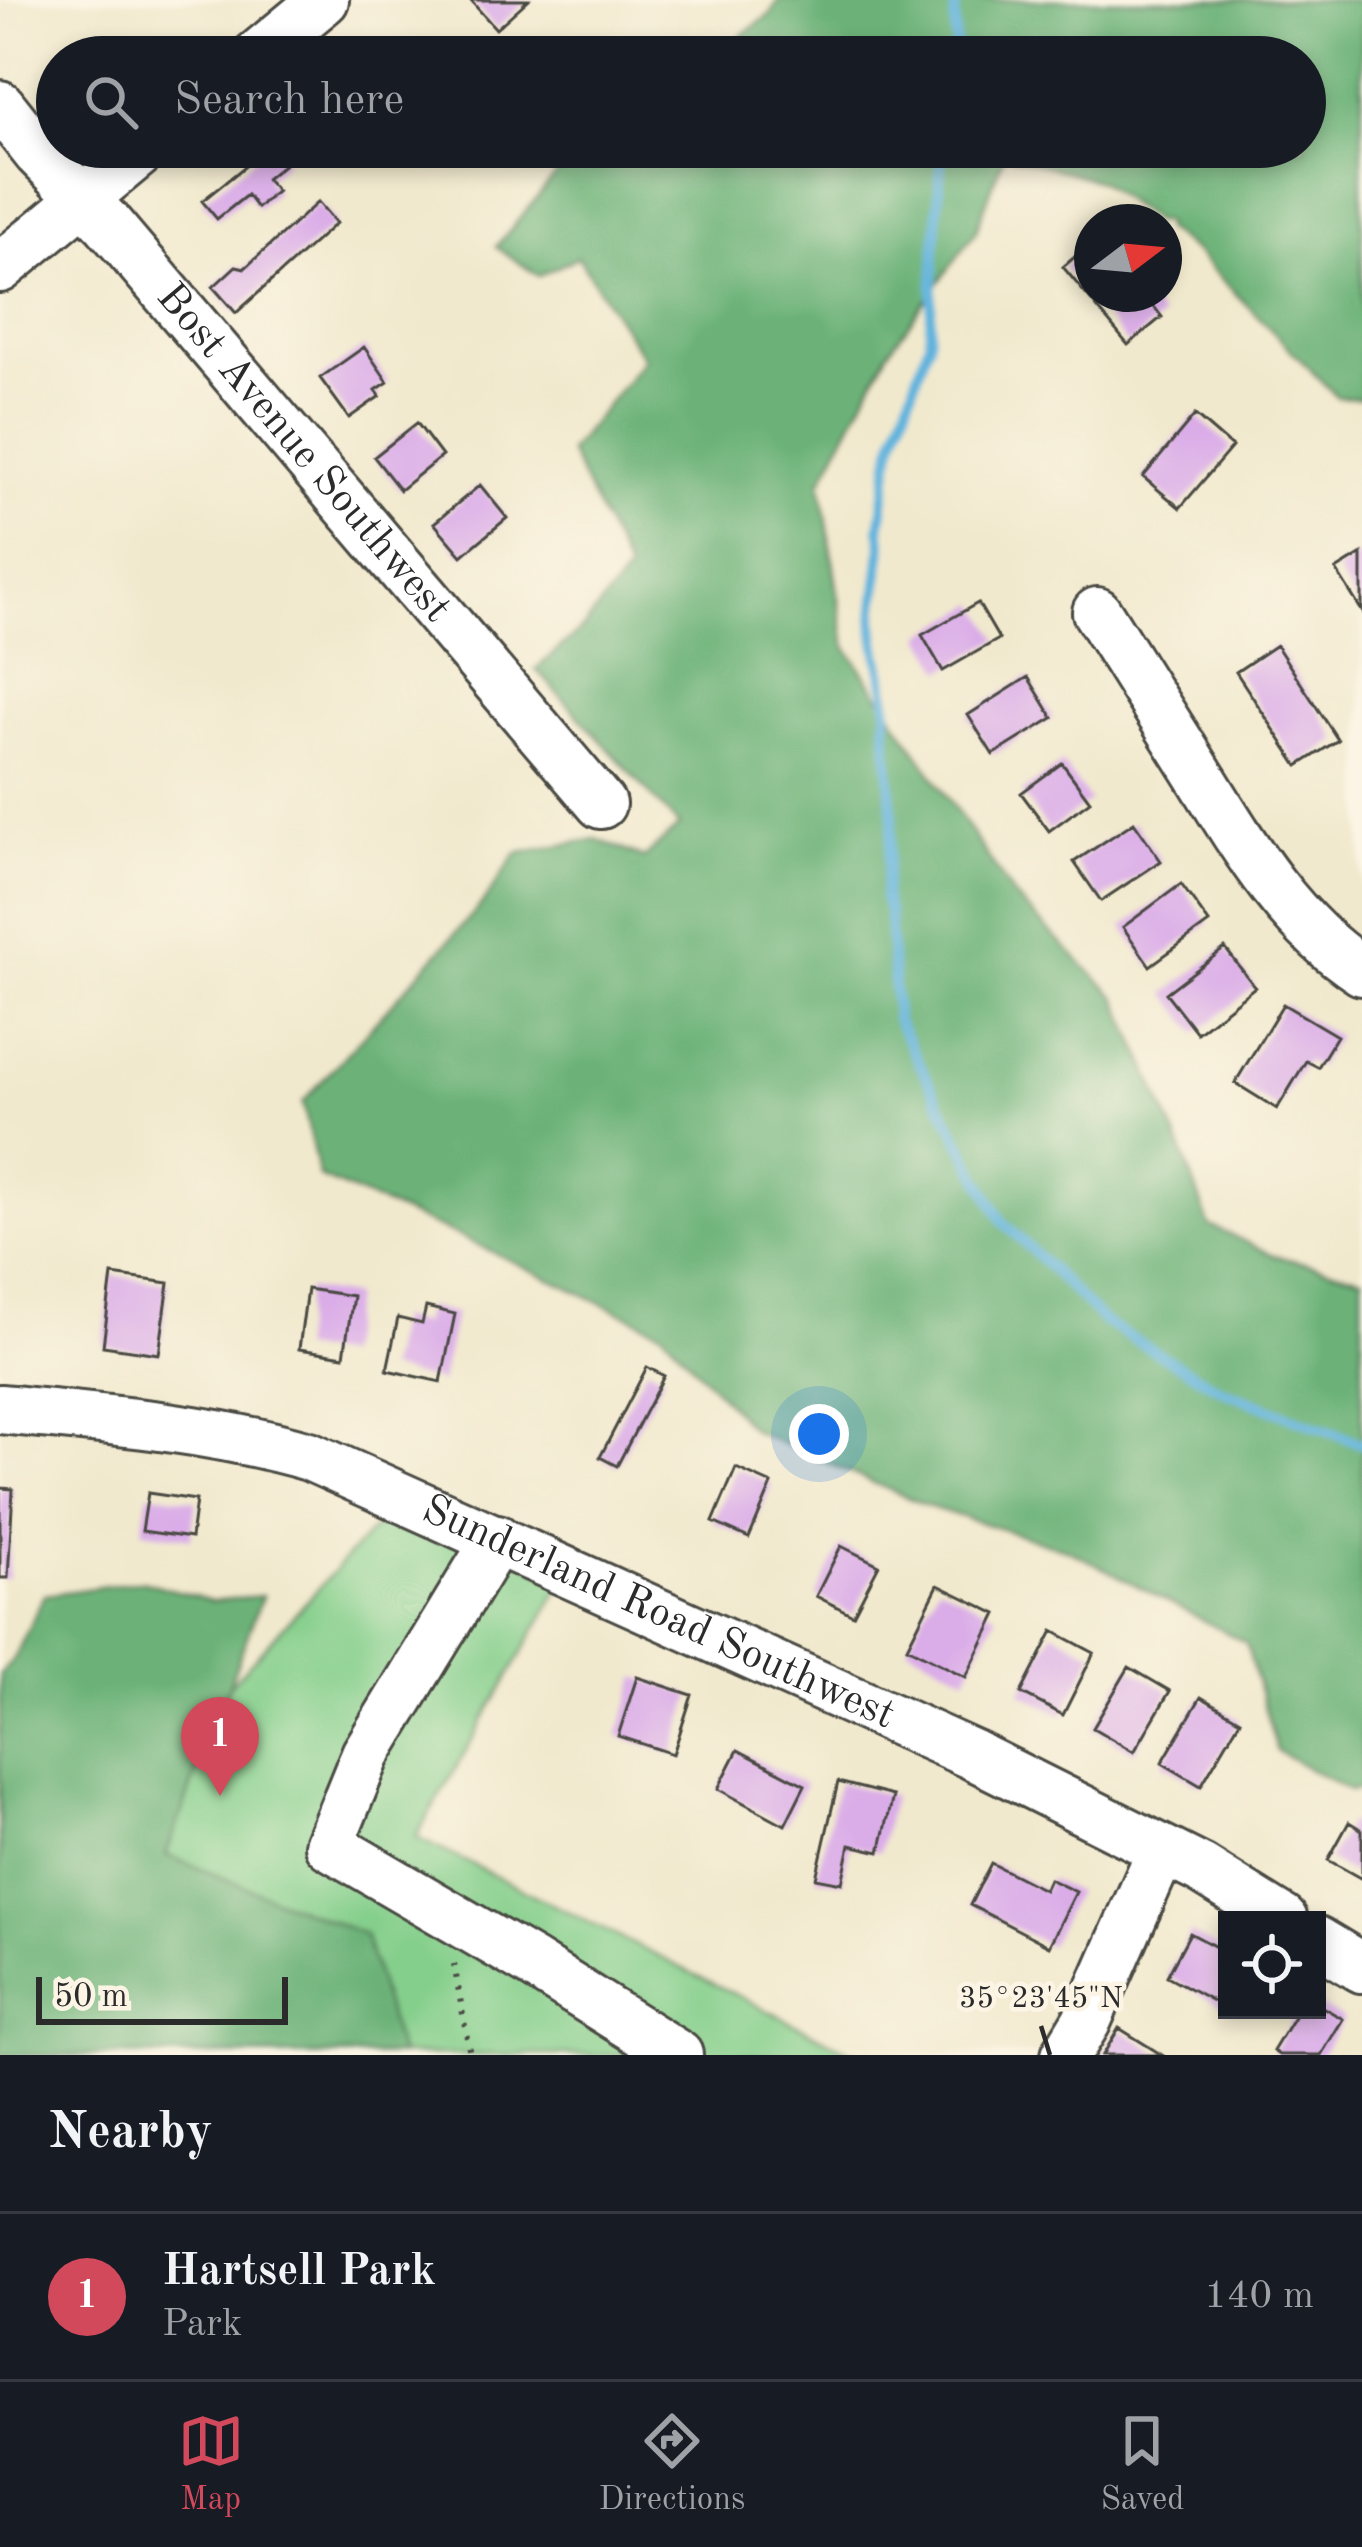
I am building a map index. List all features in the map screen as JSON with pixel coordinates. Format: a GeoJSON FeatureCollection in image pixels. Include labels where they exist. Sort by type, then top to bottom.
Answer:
{"type":"FeatureCollection","features":[{"type":"Feature","properties":{"kind":"street"},"geometry":{"type":"LineString","coordinates":[[280,36],[324,0]]}},
{"type":"Feature","properties":{"kind":"street","name":"Bost Avenue Southwest"},"geometry":{"type":"LineString","coordinates":[[0,105],[36,147]]}},
{"type":"Feature","properties":{"kind":"street","name":"Bost Avenue Southwest"},"geometry":{"type":"LineString","coordinates":[[54,168],[107,223],[601,804]]}},
{"type":"Feature","properties":{"kind":"street"},"geometry":{"type":"LineString","coordinates":[[0,268],[120,168]]}},
{"type":"Feature","properties":{"kind":"street"},"geometry":{"type":"LineString","coordinates":[[1097,612],[1226,818],[1295,914],[1333,952],[1362,971]]}},
{"type":"Feature","properties":{"kind":"street","name":"Sunderland Road Southwest"},"geometry":{"type":"LineString","coordinates":[[0,1408],[152,1423],[267,1444],[328,1464],[973,1755],[1162,1850],[1267,1911]]}},
{"type":"Feature","properties":{"kind":"street"},"geometry":{"type":"LineString","coordinates":[[497,1539],[365,1754],[329,1846],[678,2055]]}},
{"type":"Feature","properties":{"kind":"street"},"geometry":{"type":"LineString","coordinates":[[1066,2055],[1086,2022],[1162,1850]]}},
{"type":"Feature","properties":{"kind":"street"},"geometry":{"type":"LineString","coordinates":[[1326,1946],[1362,1968]]}},
{"type":"Feature","properties":{"kind":"path"},"geometry":{"type":"LineString","coordinates":[[453,1954],[454,1985],[470,2055]]}},
{"type":"Feature","properties":{"kind":"green space"},"geometry":{"type":"Polygon","coordinates":[[[778,0],[1362,0],[1362,398],[1337,397],[1182,242],[1182,204],[1130,204],[1099,181],[1053,168],[1326,168],[1326,36],[741,36],[771,14],[778,0]]]}},
{"type":"Feature","properties":{"kind":"green space"},"geometry":{"type":"Polygon","coordinates":[[[562,168],[999,168],[976,231],[888,352],[821,482],[846,646],[1014,896],[1117,998],[1209,1225],[1276,1256],[1362,1277],[1362,1789],[1350,1791],[1277,1751],[1246,1643],[1069,1550],[927,1506],[753,1431],[663,1332],[319,1177],[303,1102],[482,904],[517,853],[596,839],[644,858],[679,826],[536,669],[584,627],[628,571],[569,452],[644,359],[578,257],[539,276],[496,247],[562,168]]]}},
{"type":"Feature","properties":{"kind":"green space"},"geometry":{"type":"Polygon","coordinates":[[[403,1496],[562,1584],[416,1837],[858,2055],[0,2055],[0,1730],[165,1756],[403,1496]]]}},
{"type":"Feature","properties":{"kind":"green space"},"geometry":{"type":"Polygon","coordinates":[[[142,1581],[211,1601],[262,1596],[166,1855],[364,1934],[400,2055],[0,2055],[0,1674],[15,1657],[44,1595],[142,1581]]]}},
{"type":"Feature","properties":{"kind":"building"},"geometry":{"type":"Polygon","coordinates":[[[470,0],[528,0],[496,29],[470,0]]]}},
{"type":"Feature","properties":{"kind":"building"},"geometry":{"type":"Polygon","coordinates":[[[243,168],[280,168],[266,179],[277,191],[257,208],[247,195],[217,219],[202,201],[243,168]]]}},
{"type":"Feature","properties":{"kind":"building"},"geometry":{"type":"Polygon","coordinates":[[[318,202],[336,223],[236,313],[213,287],[236,266],[245,268],[318,202]]]}},
{"type":"Feature","properties":{"kind":"building"},"geometry":{"type":"Polygon","coordinates":[[[1074,258],[1074,280],[1063,267],[1074,258]]]}},
{"type":"Feature","properties":{"kind":"building"},"geometry":{"type":"Polygon","coordinates":[[[1100,312],[1158,312],[1162,317],[1128,345],[1100,312]]]}},
{"type":"Feature","properties":{"kind":"building"},"geometry":{"type":"Polygon","coordinates":[[[364,347],[388,382],[376,390],[380,396],[349,418],[320,378],[364,347]]]}},
{"type":"Feature","properties":{"kind":"building"},"geometry":{"type":"Polygon","coordinates":[[[1195,415],[1232,447],[1180,508],[1143,477],[1195,415]]]}},
{"type":"Feature","properties":{"kind":"building"},"geometry":{"type":"Polygon","coordinates":[[[417,423],[442,456],[400,490],[374,457],[417,423]]]}},
{"type":"Feature","properties":{"kind":"building"},"geometry":{"type":"Polygon","coordinates":[[[480,485],[507,518],[462,556],[434,523],[480,485]]]}},
{"type":"Feature","properties":{"kind":"building"},"geometry":{"type":"Polygon","coordinates":[[[1362,554],[1362,611],[1336,570],[1362,554]]]}},
{"type":"Feature","properties":{"kind":"building"},"geometry":{"type":"Polygon","coordinates":[[[978,603],[999,639],[943,671],[922,635],[978,603]]]}},
{"type":"Feature","properties":{"kind":"building"},"geometry":{"type":"Polygon","coordinates":[[[1276,645],[1338,740],[1298,766],[1236,672],[1276,645]]]}},
{"type":"Feature","properties":{"kind":"building"},"geometry":{"type":"Polygon","coordinates":[[[1028,677],[1053,718],[993,755],[968,715],[1028,677]]]}},
{"type":"Feature","properties":{"kind":"building"},"geometry":{"type":"Polygon","coordinates":[[[1062,763],[1090,801],[1049,831],[1021,793],[1062,763]]]}},
{"type":"Feature","properties":{"kind":"building"},"geometry":{"type":"Polygon","coordinates":[[[1134,822],[1161,861],[1101,901],[1074,862],[1134,822]]]}},
{"type":"Feature","properties":{"kind":"building"},"geometry":{"type":"Polygon","coordinates":[[[1181,884],[1209,923],[1150,966],[1123,927],[1181,884]]]}},
{"type":"Feature","properties":{"kind":"building"},"geometry":{"type":"Polygon","coordinates":[[[1225,948],[1255,987],[1197,1033],[1166,993],[1225,948]]]}},
{"type":"Feature","properties":{"kind":"building"},"geometry":{"type":"Polygon","coordinates":[[[1283,1004],[1337,1036],[1318,1067],[1306,1061],[1277,1109],[1235,1083],[1283,1004]]]}},
{"type":"Feature","properties":{"kind":"building"},"geometry":{"type":"Polygon","coordinates":[[[112,1275],[169,1283],[159,1354],[103,1346],[112,1275]]]}},
{"type":"Feature","properties":{"kind":"building"},"geometry":{"type":"Polygon","coordinates":[[[307,1289],[353,1296],[344,1356],[299,1349],[307,1289]]]}},
{"type":"Feature","properties":{"kind":"building"},"geometry":{"type":"Polygon","coordinates":[[[426,1307],[455,1314],[441,1382],[387,1370],[398,1318],[422,1324],[426,1307]]]}},
{"type":"Feature","properties":{"kind":"building"},"geometry":{"type":"Polygon","coordinates":[[[647,1367],[664,1376],[617,1466],[600,1457],[647,1367]]]}},
{"type":"Feature","properties":{"kind":"building"},"geometry":{"type":"Polygon","coordinates":[[[736,1468],[772,1484],[749,1538],[713,1522],[736,1468]]]}},
{"type":"Feature","properties":{"kind":"building"},"geometry":{"type":"Polygon","coordinates":[[[0,1488],[13,1489],[8,1578],[0,1578],[0,1488]]]}},
{"type":"Feature","properties":{"kind":"building"},"geometry":{"type":"Polygon","coordinates":[[[148,1493],[196,1500],[191,1538],[142,1531],[148,1493]]]}},
{"type":"Feature","properties":{"kind":"building"},"geometry":{"type":"Polygon","coordinates":[[[841,1546],[879,1565],[853,1615],[816,1596],[841,1546]]]}},
{"type":"Feature","properties":{"kind":"building"},"geometry":{"type":"Polygon","coordinates":[[[938,1585],[997,1614],[966,1677],[907,1647],[938,1585]]]}},
{"type":"Feature","properties":{"kind":"building"},"geometry":{"type":"Polygon","coordinates":[[[1053,1631],[1094,1653],[1063,1715],[1021,1693],[1053,1631]]]}},
{"type":"Feature","properties":{"kind":"building"},"geometry":{"type":"Polygon","coordinates":[[[1129,1667],[1170,1691],[1134,1752],[1093,1728],[1129,1667]]]}},
{"type":"Feature","properties":{"kind":"building"},"geometry":{"type":"Polygon","coordinates":[[[637,1677],[692,1695],[673,1754],[618,1736],[637,1677]]]}},
{"type":"Feature","properties":{"kind":"building"},"geometry":{"type":"Polygon","coordinates":[[[1201,1697],[1240,1720],[1201,1786],[1162,1763],[1201,1697]]]}},
{"type":"Feature","properties":{"kind":"building"},"geometry":{"type":"Polygon","coordinates":[[[738,1750],[805,1785],[785,1825],[718,1789],[738,1750]]]}},
{"type":"Feature","properties":{"kind":"building"},"geometry":{"type":"Polygon","coordinates":[[[838,1782],[893,1796],[880,1852],[850,1845],[842,1883],[816,1878],[838,1782]]]}},
{"type":"Feature","properties":{"kind":"building"},"geometry":{"type":"Polygon","coordinates":[[[1349,1822],[1362,1830],[1362,1879],[1328,1860],[1349,1822]]]}},
{"type":"Feature","properties":{"kind":"building"},"geometry":{"type":"Polygon","coordinates":[[[991,1863],[1044,1890],[1049,1879],[1076,1892],[1049,1946],[970,1905],[991,1863]]]}},
{"type":"Feature","properties":{"kind":"building"},"geometry":{"type":"Polygon","coordinates":[[[1190,1933],[1218,1948],[1218,2004],[1167,1976],[1190,1933]]]}},
{"type":"Feature","properties":{"kind":"building"},"geometry":{"type":"Polygon","coordinates":[[[1326,2009],[1343,2019],[1321,2055],[1273,2051],[1293,2019],[1326,2019],[1326,2009]]]}},
{"type":"Feature","properties":{"kind":"building"},"geometry":{"type":"Polygon","coordinates":[[[1119,2028],[1162,2055],[1103,2055],[1119,2028]]]}},
{"type":"Feature","properties":{"kind":"waterway"},"geometry":{"type":"LineString","coordinates":[[956,0],[956,36]]}},
{"type":"Feature","properties":{"kind":"waterway"},"geometry":{"type":"LineString","coordinates":[[941,168],[929,342],[892,448],[875,611],[887,700],[893,818],[884,897],[896,1019],[1002,1221],[1105,1323],[1224,1391],[1362,1444]]}},
{"type":"Feature","properties":{"kind":"place","name":"Hartsell Park"},"geometry":{"type":"Point","coordinates":[220,1796]}}]}
